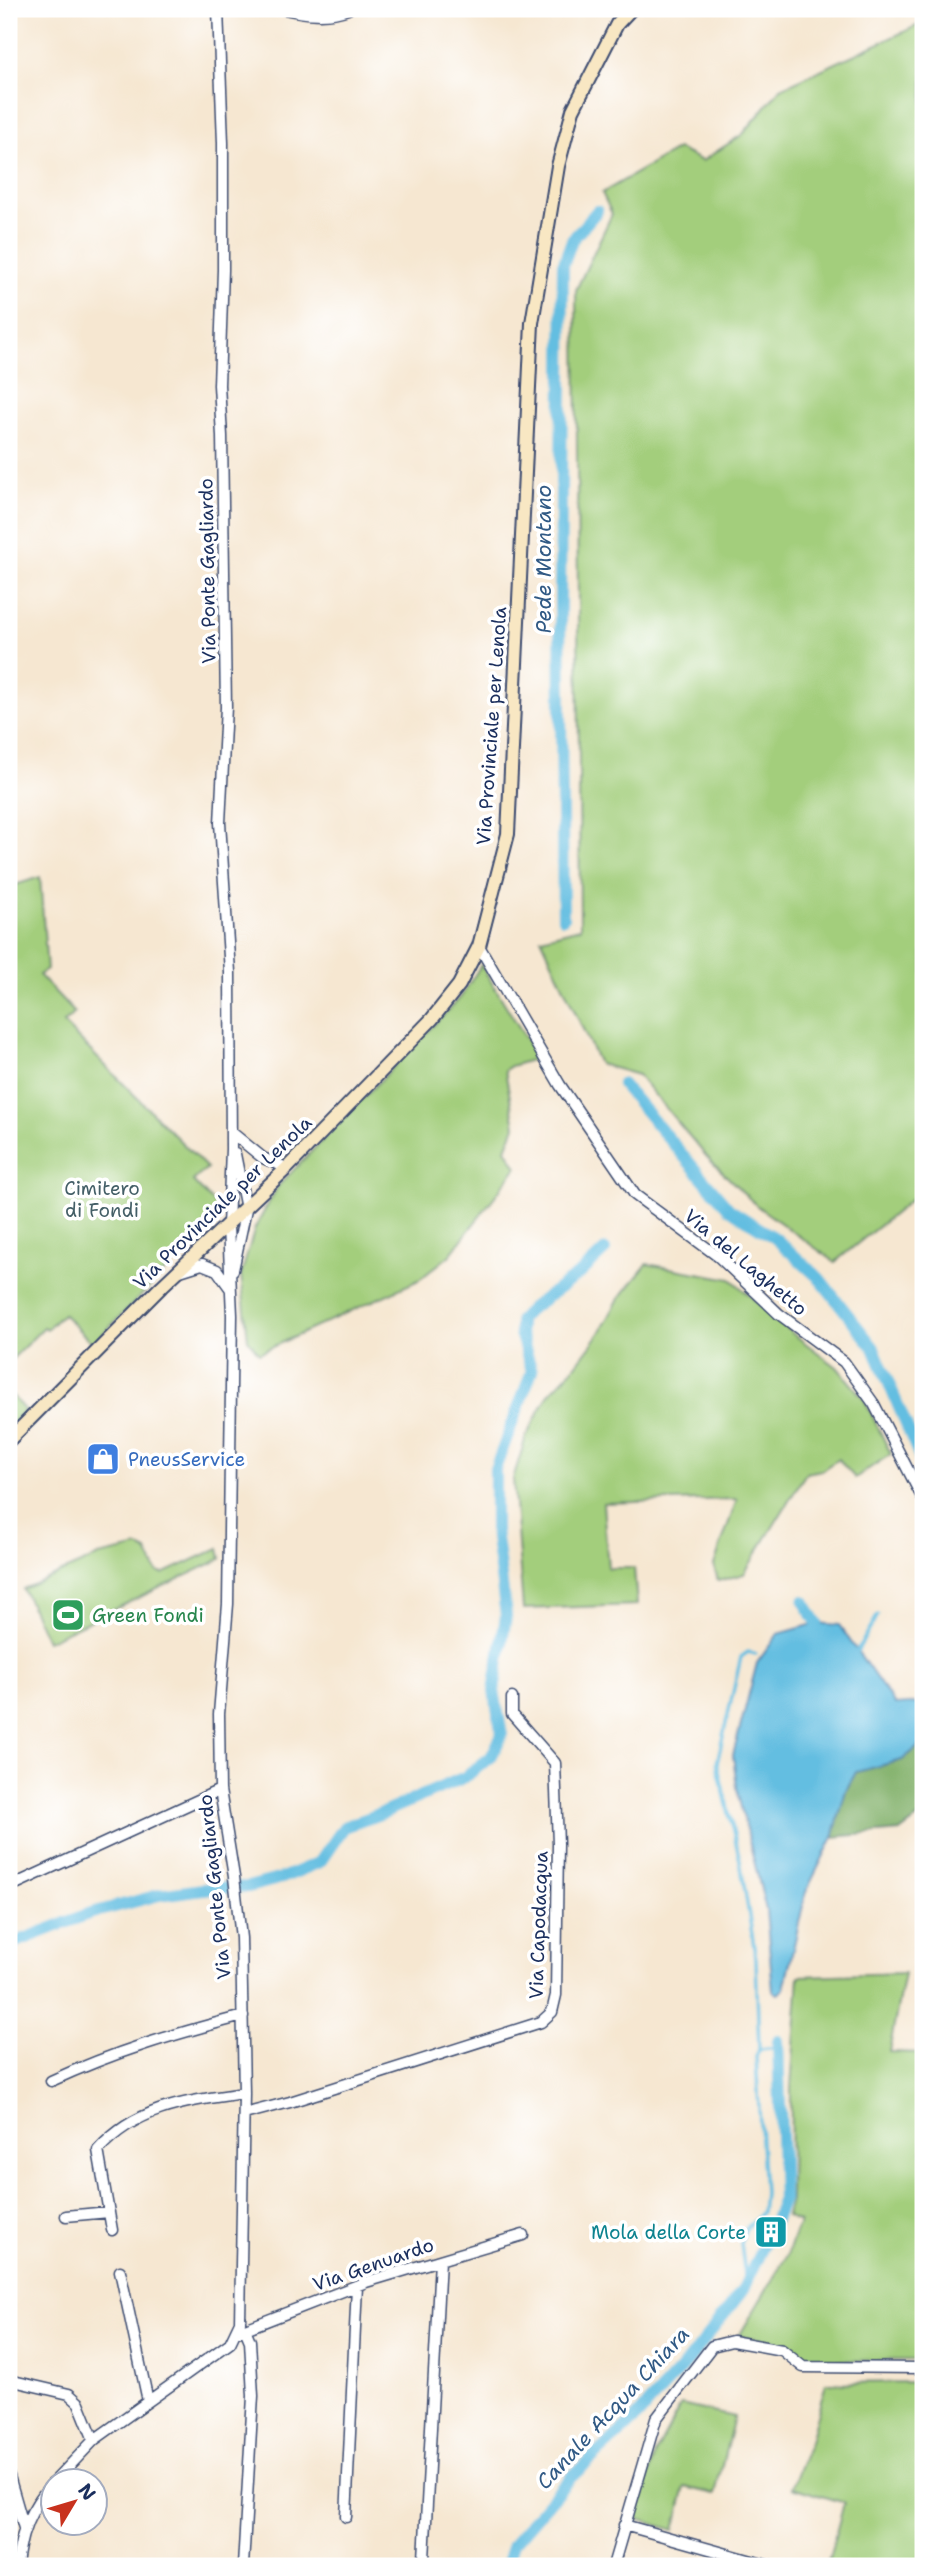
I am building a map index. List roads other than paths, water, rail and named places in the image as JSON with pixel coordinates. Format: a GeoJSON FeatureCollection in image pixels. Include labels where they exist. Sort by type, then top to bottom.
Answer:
{"type":"FeatureCollection","features":[{"type":"Feature","properties":{"kind":"main road","name":"Via Provinciale per Lenola"},"geometry":{"type":"LineString","coordinates":[[9,1440],[162,1286],[246,1209],[432,1019],[459,985],[480,946],[508,834],[531,323],[558,166],[573,110],[617,24],[631,9]]}},
{"type":"Feature","properties":{"kind":"street","name":"Via Ponte Gagliardo"},"geometry":{"type":"LineString","coordinates":[[218,9],[223,181],[219,385],[226,707],[220,823],[230,972],[231,1132],[228,1226],[232,1315],[228,1604],[219,1714],[220,1790],[241,1938],[244,2114],[240,2331],[250,2341],[253,2396],[243,2566]]}},
{"type":"Feature","properties":{"kind":"street"},"geometry":{"type":"LineString","coordinates":[[284,9],[307,15],[348,9]]}},
{"type":"Feature","properties":{"kind":"street","name":"Via del Laghetto"},"geometry":{"type":"LineString","coordinates":[[480,946],[559,1085],[635,1195],[719,1257],[779,1314],[844,1362],[874,1404],[922,1492]]}},
{"type":"Feature","properties":{"kind":"street","name":"Via Ponte Gagliardo"},"geometry":{"type":"LineString","coordinates":[[230,1288],[246,1209],[231,1132]]}},
{"type":"Feature","properties":{"kind":"street"},"geometry":{"type":"LineString","coordinates":[[231,1132],[262,1158],[287,1168]]}},
{"type":"Feature","properties":{"kind":"street"},"geometry":{"type":"LineString","coordinates":[[180,1271],[202,1264],[217,1270],[230,1288]]}},
{"type":"Feature","properties":{"kind":"street","name":"Via Capodacqua"},"geometry":{"type":"LineString","coordinates":[[244,2114],[304,2098],[541,2022],[552,2012],[556,1996],[558,1783],[555,1763],[512,1714],[512,1698]]}},
{"type":"Feature","properties":{"kind":"street"},"geometry":{"type":"LineString","coordinates":[[9,1887],[220,1790]]}},
{"type":"Feature","properties":{"kind":"street"},"geometry":{"type":"LineString","coordinates":[[51,2081],[96,2060],[164,2036],[243,2016]]}},
{"type":"Feature","properties":{"kind":"street"},"geometry":{"type":"LineString","coordinates":[[112,2230],[98,2150],[114,2132],[158,2109],[244,2093]]}},
{"type":"Feature","properties":{"kind":"street"},"geometry":{"type":"LineString","coordinates":[[66,2216],[109,2212]]}},
{"type":"Feature","properties":{"kind":"street","name":"Via Genuardo"},"geometry":{"type":"LineString","coordinates":[[240,2331],[357,2286],[523,2235]]}},
{"type":"Feature","properties":{"kind":"street"},"geometry":{"type":"LineString","coordinates":[[424,2558],[440,2260]]}},
{"type":"Feature","properties":{"kind":"street"},"geometry":{"type":"LineString","coordinates":[[120,2271],[148,2401]]}},
{"type":"Feature","properties":{"kind":"street"},"geometry":{"type":"LineString","coordinates":[[346,2516],[357,2286]]}},
{"type":"Feature","properties":{"kind":"street"},"geometry":{"type":"LineString","coordinates":[[69,2466],[94,2440],[230,2343],[240,2331]]}},
{"type":"Feature","properties":{"kind":"street"},"geometry":{"type":"LineString","coordinates":[[613,2566],[656,2419],[712,2346],[732,2341],[782,2350],[803,2367],[923,2368]]}},
{"type":"Feature","properties":{"kind":"street"},"geometry":{"type":"LineString","coordinates":[[9,2381],[69,2394],[79,2403],[94,2440]]}},
{"type":"Feature","properties":{"kind":"street"},"geometry":{"type":"LineString","coordinates":[[9,2476],[24,2528]]}},
{"type":"Feature","properties":{"kind":"street"},"geometry":{"type":"LineString","coordinates":[[17,2561],[24,2528],[38,2501]]}},
{"type":"Feature","properties":{"kind":"street"},"geometry":{"type":"LineString","coordinates":[[624,2525],[770,2566]]}},
{"type":"Feature","properties":{"kind":"water"},"geometry":{"type":"Polygon","coordinates":[[[817,1623],[839,1625],[895,1705],[923,1703],[923,1743],[902,1760],[856,1772],[846,1790],[833,1837],[806,1892],[784,1989],[778,1994],[773,1991],[766,1910],[738,1795],[733,1755],[757,1663],[778,1634],[817,1623]]]}},
{"type":"Feature","properties":{"kind":"waterway","name":"Pede Montano"},"geometry":{"type":"LineString","coordinates":[[563,918],[560,607],[563,265],[572,240],[597,211]]}},
{"type":"Feature","properties":{"kind":"waterway","name":"Pede Montano"},"geometry":{"type":"LineString","coordinates":[[622,1084],[729,1209],[775,1238],[819,1278],[874,1348],[923,1465]]}},
{"type":"Feature","properties":{"kind":"waterway"},"geometry":{"type":"LineString","coordinates":[[9,1945],[88,1914],[159,1895],[248,1887],[282,1878],[320,1862],[344,1827],[465,1777],[491,1757],[502,1735],[494,1691],[506,1616],[495,1530],[495,1469],[532,1371],[520,1333],[520,1320],[530,1309],[583,1271],[605,1250]]}},
{"type":"Feature","properties":{"kind":"waterway"},"geometry":{"type":"LineString","coordinates":[[804,1601],[817,1623]]}},
{"type":"Feature","properties":{"kind":"waterway"},"geometry":{"type":"LineString","coordinates":[[857,1651],[878,1615]]}},
{"type":"Feature","properties":{"kind":"waterway"},"geometry":{"type":"LineString","coordinates":[[756,1654],[748,1652],[741,1657],[717,1763],[740,1860],[756,1959],[759,2049]]}},
{"type":"Feature","properties":{"kind":"waterway","name":"Canale Acqua Chiara"},"geometry":{"type":"LineString","coordinates":[[774,2222],[783,2199],[778,2041]]}},
{"type":"Feature","properties":{"kind":"waterway"},"geometry":{"type":"LineString","coordinates":[[746,2283],[741,2243],[746,2229],[762,2212],[764,2193],[756,2057],[759,2049],[778,2047]]}},
{"type":"Feature","properties":{"kind":"waterway","name":"Canale Acqua Chiara"},"geometry":{"type":"LineString","coordinates":[[506,2566],[513,2544],[569,2479],[634,2420],[688,2361],[742,2291],[767,2238]]}},
{"type":"Feature","properties":{"kind":"place","name":"PneusService"},"geometry":{"type":"Point","coordinates":[103,1459]}},
{"type":"Feature","properties":{"kind":"place","name":"Green Fondi"},"geometry":{"type":"Point","coordinates":[68,1615]}},
{"type":"Feature","properties":{"kind":"place","name":"Mola della Corte"},"geometry":{"type":"Point","coordinates":[771,2232]}},
{"type":"Feature","properties":{"kind":"park label","name":"Cimitero di Fondi"},"geometry":{"type":"Point","coordinates":[102,1199]}}]}
